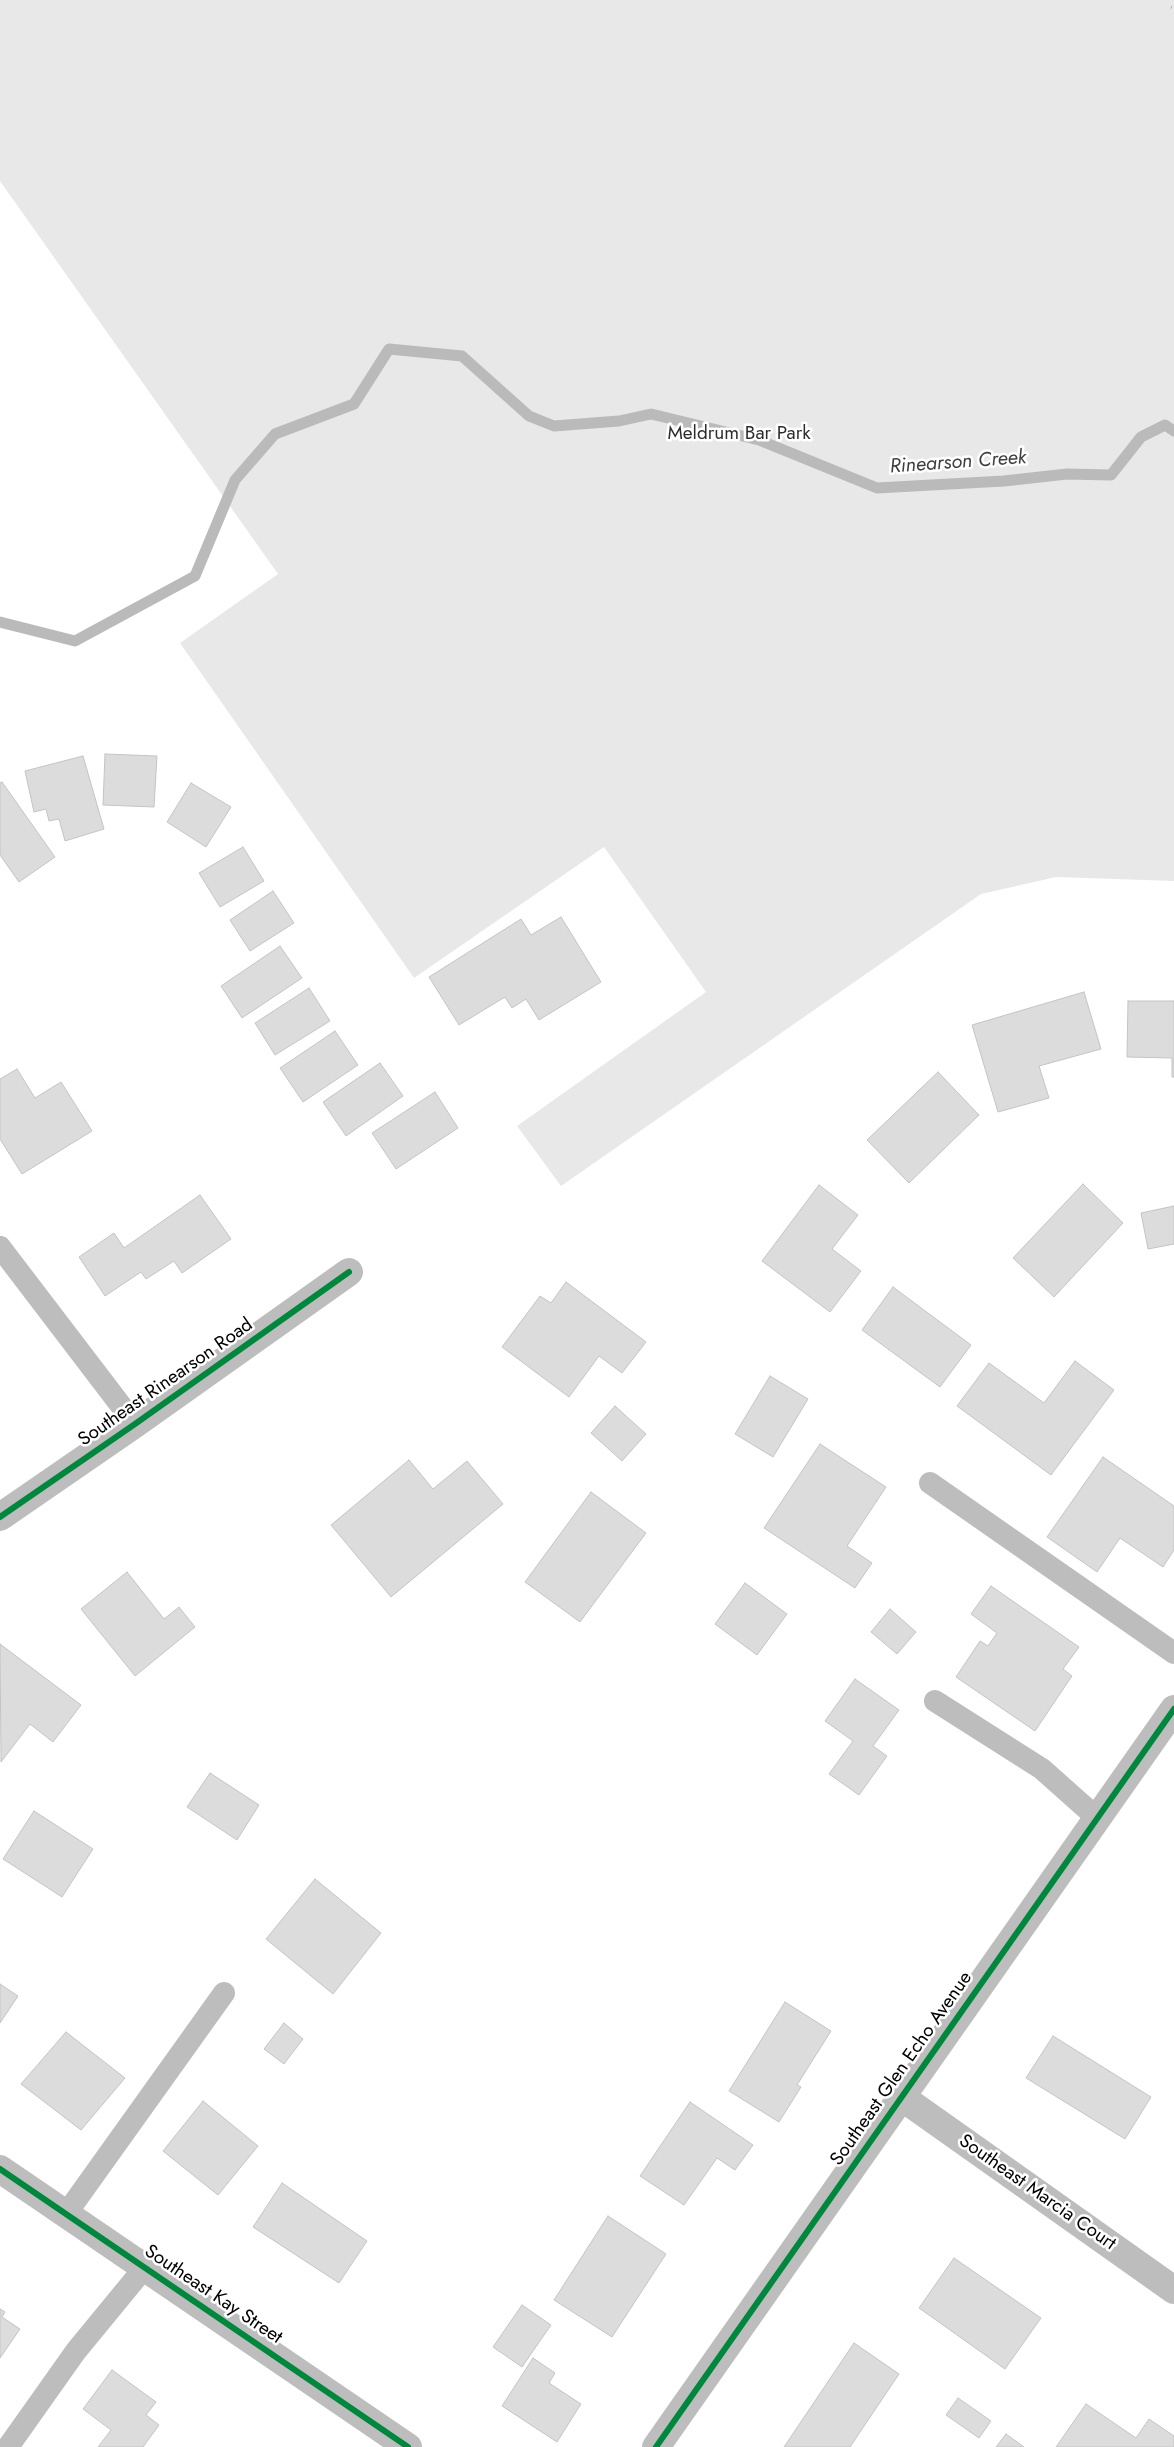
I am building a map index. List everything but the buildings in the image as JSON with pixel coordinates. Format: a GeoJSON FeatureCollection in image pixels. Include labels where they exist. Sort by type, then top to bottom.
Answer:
{"type":"FeatureCollection","features":[{"type":"Feature","properties":{"kind":"street","name":"Southeast Rinearson Road"},"geometry":{"type":"LineString","coordinates":[[0,1517],[349,1272]]}},
{"type":"Feature","properties":{"kind":"street","name":"Southeast Glen Echo Avenue"},"geometry":{"type":"LineString","coordinates":[[656,2447],[900,2096],[1174,1709]]}},
{"type":"Feature","properties":{"kind":"street","name":"Southeast Marcia Court"},"geometry":{"type":"LineString","coordinates":[[900,2096],[1174,2290]]}},
{"type":"Feature","properties":{"kind":"street","name":"Southeast Kay Street"},"geometry":{"type":"LineString","coordinates":[[0,2169],[408,2447]]}},
{"type":"Feature","properties":{"kind":"lane"},"geometry":{"type":"LineString","coordinates":[[0,1247],[135,1424]]}},
{"type":"Feature","properties":{"kind":"lane"},"geometry":{"type":"LineString","coordinates":[[930,1483],[1174,1653]]}},
{"type":"Feature","properties":{"kind":"lane"},"geometry":{"type":"LineString","coordinates":[[935,1702],[1042,1769],[1097,1818]]}},
{"type":"Feature","properties":{"kind":"lane"},"geometry":{"type":"LineString","coordinates":[[66,2214],[224,1993]]}},
{"type":"Feature","properties":{"kind":"lane"},"geometry":{"type":"LineString","coordinates":[[8,2447],[76,2351],[145,2267]]}},
{"type":"Feature","properties":{"kind":"green space","name":"Meldrum Bar Park"},"geometry":{"type":"Polygon","coordinates":[[[0,0],[1174,0],[1174,881],[1056,877],[981,894],[561,1186],[517,1126],[706,992],[604,847],[414,978],[180,643],[278,574],[0,181],[0,0]]]}},
{"type":"Feature","properties":{"kind":"waterway","name":"Rinearson Creek"},"geometry":{"type":"LineString","coordinates":[[0,622],[75,641],[195,576],[235,480],[275,434],[354,404],[389,349],[462,356],[529,416],[554,426],[619,421],[651,414],[759,440],[877,488],[1004,481],[1067,474],[1111,475],[1141,437],[1165,425],[1174,431]]}},
{"type":"Feature","properties":{"kind":"cycle path"},"geometry":{"type":"LineString","coordinates":[[0,1517],[349,1272]]}},
{"type":"Feature","properties":{"kind":"cycle path"},"geometry":{"type":"LineString","coordinates":[[656,2447],[1174,1709]]}},
{"type":"Feature","properties":{"kind":"cycle path"},"geometry":{"type":"LineString","coordinates":[[0,2169],[408,2447]]}}]}
